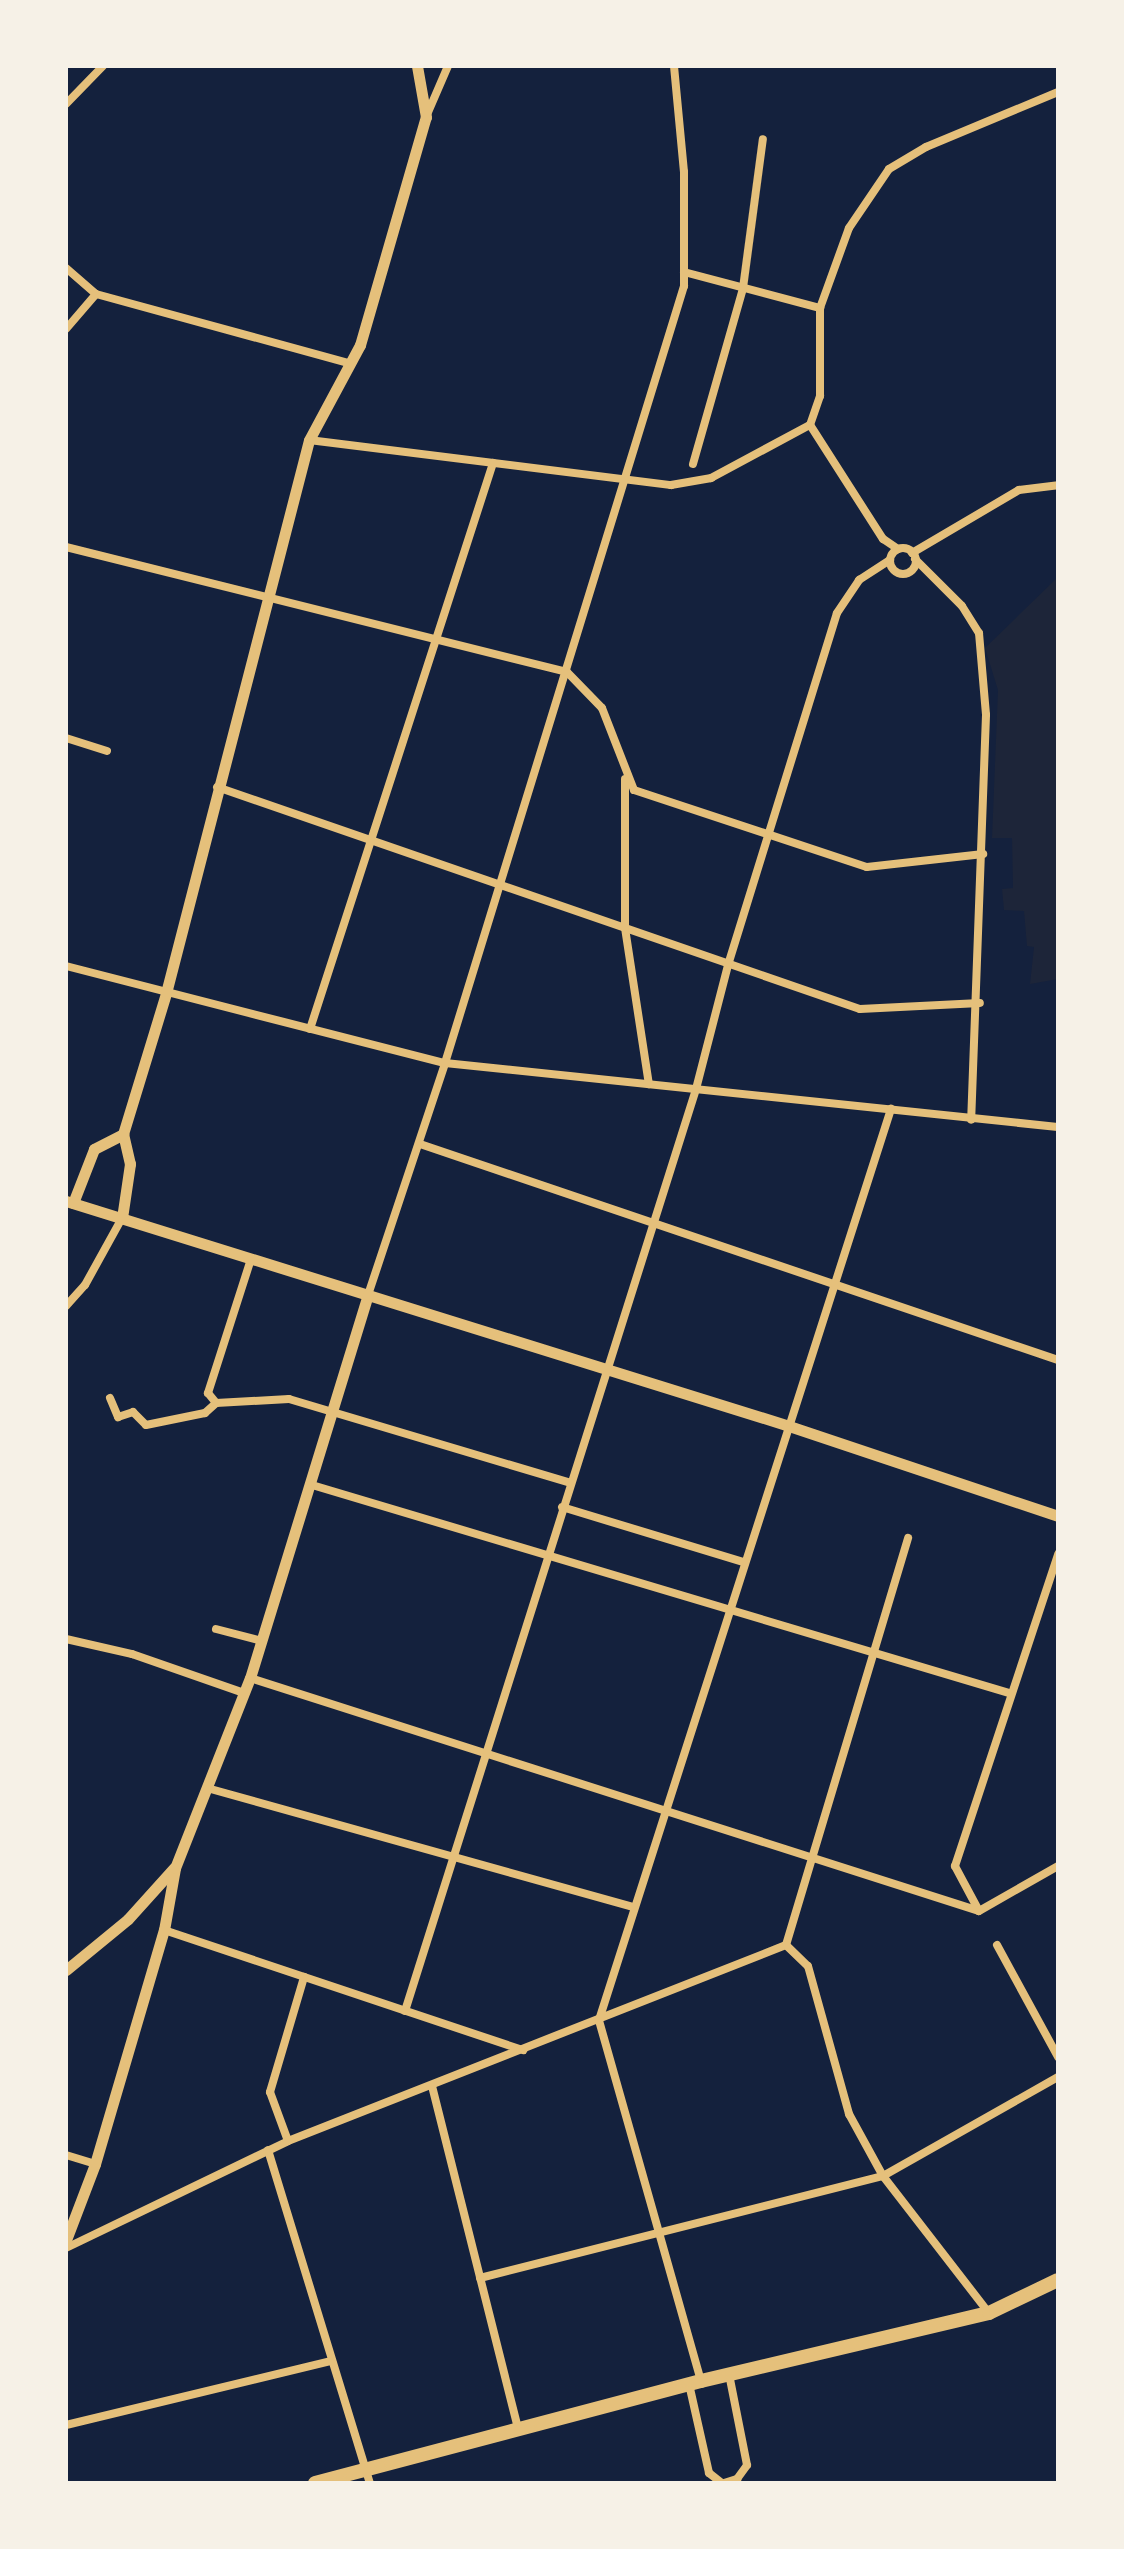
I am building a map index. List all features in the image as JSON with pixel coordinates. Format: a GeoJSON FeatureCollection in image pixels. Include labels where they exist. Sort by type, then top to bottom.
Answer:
{"type":"FeatureCollection","features":[{"type":"Feature","properties":{"kind":"main road"},"geometry":{"type":"LineString","coordinates":[[315,2483],[368,2476],[518,2429],[695,2382],[989,2313],[1057,2282]]}},
{"type":"Feature","properties":{"kind":"street"},"geometry":{"type":"LineString","coordinates":[[66,104],[103,66]]}},
{"type":"Feature","properties":{"kind":"street"},"geometry":{"type":"LineString","coordinates":[[417,66],[426,117]]}},
{"type":"Feature","properties":{"kind":"street"},"geometry":{"type":"LineString","coordinates":[[66,1306],[85,1285],[122,1218],[130,1164],[123,1134],[166,993],[265,600],[309,440],[360,345],[426,117],[448,66]]}},
{"type":"Feature","properties":{"kind":"street"},"geometry":{"type":"LineString","coordinates":[[66,2240],[95,2164],[164,1930],[175,1868],[250,1678],[312,1485],[330,1411],[420,1144],[567,672],[684,272],[684,172],[674,66]]}},
{"type":"Feature","properties":{"kind":"street"},"geometry":{"type":"LineString","coordinates":[[309,440],[671,485],[711,478],[810,425],[820,396],[820,308],[849,228],[889,169],[926,147],[1058,92]]}},
{"type":"Feature","properties":{"kind":"street"},"geometry":{"type":"LineString","coordinates":[[693,464],[743,288],[763,139]]}},
{"type":"Feature","properties":{"kind":"street"},"geometry":{"type":"LineString","coordinates":[[66,268],[96,294],[348,363]]}},
{"type":"Feature","properties":{"kind":"street"},"geometry":{"type":"LineString","coordinates":[[684,272],[820,308]]}},
{"type":"Feature","properties":{"kind":"street"},"geometry":{"type":"LineString","coordinates":[[66,329],[96,294]]}},
{"type":"Feature","properties":{"kind":"street"},"geometry":{"type":"LineString","coordinates":[[810,425],[883,539],[914,556],[962,606],[979,633],[986,715],[980,1003],[971,1120]]}},
{"type":"Feature","properties":{"kind":"street"},"geometry":{"type":"LineString","coordinates":[[310,1029],[438,642],[493,463]]}},
{"type":"Feature","properties":{"kind":"street"},"geometry":{"type":"LineString","coordinates":[[890,560],[894,570],[903,573],[911,571],[914,556],[1019,490],[1058,485]]}},
{"type":"Feature","properties":{"kind":"street"},"geometry":{"type":"LineString","coordinates":[[66,547],[265,600],[567,672],[602,708],[625,777],[634,790],[769,831],[867,867],[983,854]]}},
{"type":"Feature","properties":{"kind":"street"},"geometry":{"type":"LineString","coordinates":[[405,2011],[605,1369],[696,1089],[728,965],[837,613],[859,580],[890,560],[898,549]]}},
{"type":"Feature","properties":{"kind":"street"},"geometry":{"type":"LineString","coordinates":[[66,738],[107,751]]}},
{"type":"Feature","properties":{"kind":"street"},"geometry":{"type":"LineString","coordinates":[[625,777],[625,928],[649,1084]]}},
{"type":"Feature","properties":{"kind":"street"},"geometry":{"type":"LineString","coordinates":[[217,787],[501,882],[728,965],[860,1009],[980,1003]]}},
{"type":"Feature","properties":{"kind":"street"},"geometry":{"type":"LineString","coordinates":[[66,966],[445,1063],[1058,1127]]}},
{"type":"Feature","properties":{"kind":"street"},"geometry":{"type":"LineString","coordinates":[[729,2374],[747,2465],[737,2479],[723,2483],[709,2473],[695,2382],[659,2232],[599,2020],[786,1425],[891,1109]]}},
{"type":"Feature","properties":{"kind":"street"},"geometry":{"type":"LineString","coordinates":[[123,1134],[94,1149],[69,1202],[786,1425],[1058,1516]]}},
{"type":"Feature","properties":{"kind":"street"},"geometry":{"type":"LineString","coordinates":[[420,1144],[651,1226],[834,1282],[1058,1360]]}},
{"type":"Feature","properties":{"kind":"street"},"geometry":{"type":"LineString","coordinates":[[216,1403],[208,1393],[251,1259]]}},
{"type":"Feature","properties":{"kind":"street"},"geometry":{"type":"LineString","coordinates":[[110,1398],[118,1417],[133,1412],[146,1425],[205,1413],[216,1403],[269,1397],[330,1411],[570,1483]]}},
{"type":"Feature","properties":{"kind":"street"},"geometry":{"type":"LineString","coordinates":[[312,1485],[1009,1693]]}},
{"type":"Feature","properties":{"kind":"street"},"geometry":{"type":"LineString","coordinates":[[562,1507],[743,1562]]}},
{"type":"Feature","properties":{"kind":"street"},"geometry":{"type":"LineString","coordinates":[[786,1945],[908,1538]]}},
{"type":"Feature","properties":{"kind":"street"},"geometry":{"type":"LineString","coordinates":[[979,1911],[955,1866],[1009,1693],[1056,1560]]}},
{"type":"Feature","properties":{"kind":"street"},"geometry":{"type":"LineString","coordinates":[[216,1629],[262,1641]]}},
{"type":"Feature","properties":{"kind":"street"},"geometry":{"type":"LineString","coordinates":[[66,1639],[132,1654],[244,1693]]}},
{"type":"Feature","properties":{"kind":"street"},"geometry":{"type":"LineString","coordinates":[[250,1678],[979,1911],[1058,1866]]}},
{"type":"Feature","properties":{"kind":"street"},"geometry":{"type":"LineString","coordinates":[[207,1788],[633,1907]]}},
{"type":"Feature","properties":{"kind":"street"},"geometry":{"type":"LineString","coordinates":[[66,1970],[128,1919],[175,1868]]}},
{"type":"Feature","properties":{"kind":"street"},"geometry":{"type":"LineString","coordinates":[[164,1930],[523,2050]]}},
{"type":"Feature","properties":{"kind":"street"},"geometry":{"type":"LineString","coordinates":[[66,2248],[288,2141],[786,1945]]}},
{"type":"Feature","properties":{"kind":"street"},"geometry":{"type":"LineString","coordinates":[[786,1945],[808,1966],[849,2114],[883,2176],[989,2313]]}},
{"type":"Feature","properties":{"kind":"street"},"geometry":{"type":"LineString","coordinates":[[997,1945],[1058,2057]]}},
{"type":"Feature","properties":{"kind":"street"},"geometry":{"type":"LineString","coordinates":[[288,2141],[270,2092],[304,1977]]}},
{"type":"Feature","properties":{"kind":"street"},"geometry":{"type":"LineString","coordinates":[[480,2278],[883,2176],[1058,2077]]}},
{"type":"Feature","properties":{"kind":"street"},"geometry":{"type":"LineString","coordinates":[[432,2086],[518,2429]]}},
{"type":"Feature","properties":{"kind":"street"},"geometry":{"type":"LineString","coordinates":[[268,2150],[330,2361],[368,2476]]}},
{"type":"Feature","properties":{"kind":"street"},"geometry":{"type":"LineString","coordinates":[[66,2155],[95,2164]]}},
{"type":"Feature","properties":{"kind":"street"},"geometry":{"type":"LineString","coordinates":[[66,2425],[330,2361]]}},
{"type":"Feature","properties":{"kind":"shaded area"},"geometry":{"type":"Polygon","coordinates":[[[1058,577],[1058,979],[1030,984],[1034,947],[1027,946],[1024,911],[1004,910],[1002,889],[1013,888],[1012,838],[992,838],[998,690],[985,648],[1058,577]]]}}]}
